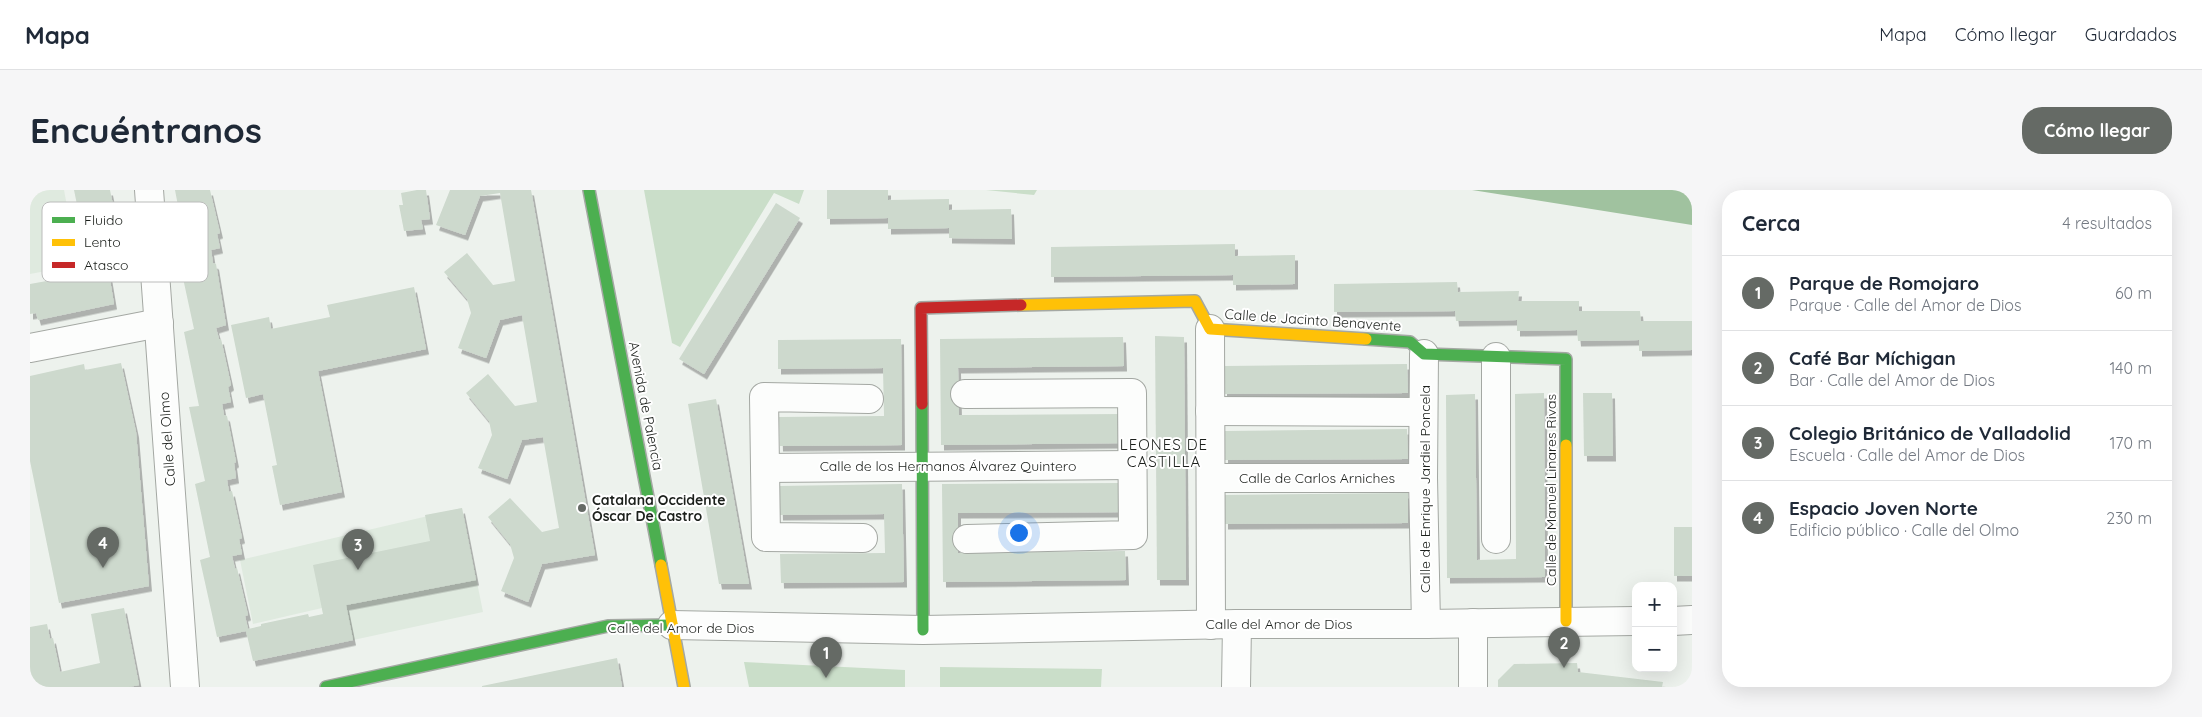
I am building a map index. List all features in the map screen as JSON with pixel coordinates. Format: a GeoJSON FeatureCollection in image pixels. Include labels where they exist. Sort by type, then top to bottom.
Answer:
{"type":"FeatureCollection","features":[{"type":"Feature","properties":{"kind":"street","name":"Avenida de Palencia"},"geometry":{"type":"LineString","coordinates":[[588,190],[684,687]]}},
{"type":"Feature","properties":{"kind":"street","name":"Calle del Olmo"},"geometry":{"type":"LineString","coordinates":[[155,282],[185,687]]}},
{"type":"Feature","properties":{"kind":"street","name":"Calle de Jacinto Benavente"},"geometry":{"type":"LineString","coordinates":[[922,466],[921,308],[1195,301],[1210,328],[1410,342],[1424,354],[1566,359]]}},
{"type":"Feature","properties":{"kind":"street"},"geometry":{"type":"LineString","coordinates":[[30,348],[158,323]]}},
{"type":"Feature","properties":{"kind":"street"},"geometry":{"type":"LineString","coordinates":[[1210,328],[1211,478],[1224,624],[1236,687]]}},
{"type":"Feature","properties":{"kind":"street","name":"Calle de Enrique Jardiel Poncela"},"geometry":{"type":"LineString","coordinates":[[1424,354],[1423,478],[1426,624]]}},
{"type":"Feature","properties":{"kind":"street"},"geometry":{"type":"LineString","coordinates":[[1496,357],[1496,539]]}},
{"type":"Feature","properties":{"kind":"street","name":"Calle de Manuel Linares Rivas"},"geometry":{"type":"LineString","coordinates":[[1566,359],[1566,621]]}},
{"type":"Feature","properties":{"kind":"street"},"geometry":{"type":"LineString","coordinates":[[964,394],[1132,393],[1133,535],[967,540]]}},
{"type":"Feature","properties":{"kind":"street"},"geometry":{"type":"LineString","coordinates":[[863,538],[766,537],[764,397],[869,399]]}},
{"type":"Feature","properties":{"kind":"street"},"geometry":{"type":"LineString","coordinates":[[1210,411],[1423,412]]}},
{"type":"Feature","properties":{"kind":"street","name":"Calle de los Hermanos Álvarez Quintero"},"geometry":{"type":"LineString","coordinates":[[765,468],[1132,465]]}},
{"type":"Feature","properties":{"kind":"street"},"geometry":{"type":"LineString","coordinates":[[922,466],[923,630]]}},
{"type":"Feature","properties":{"kind":"street","name":"Calle de Carlos Arniches"},"geometry":{"type":"LineString","coordinates":[[1211,478],[1423,478]]}},
{"type":"Feature","properties":{"kind":"street"},"geometry":{"type":"LineString","coordinates":[[1677,621],[1692,620]]}},
{"type":"Feature","properties":{"kind":"street","name":"Calle del Amor de Dios"},"geometry":{"type":"LineString","coordinates":[[326,687],[582,630],[608,626],[672,625],[923,630],[1224,624],[1632,621]]}},
{"type":"Feature","properties":{"kind":"street"},"geometry":{"type":"LineString","coordinates":[[1473,623],[1473,687]]}},
{"type":"Feature","properties":{"kind":"shaded area"},"geometry":{"type":"Polygon","coordinates":[[[30,190],[64,190],[66,202],[42,202],[42,272],[30,274],[30,190]]]}},
{"type":"Feature","properties":{"kind":"shaded area"},"geometry":{"type":"Polygon","coordinates":[[[644,190],[804,190],[799,204],[774,193],[680,347],[672,343],[644,190]]]}},
{"type":"Feature","properties":{"kind":"shaded area"},"geometry":{"type":"Polygon","coordinates":[[[986,190],[1037,190],[1034,195],[986,190]]]}},
{"type":"Feature","properties":{"kind":"shaded area"},"geometry":{"type":"Polygon","coordinates":[[[1472,190],[1680,190],[1692,192],[1692,225],[1472,190]]]}},
{"type":"Feature","properties":{"kind":"shaded area"},"geometry":{"type":"Polygon","coordinates":[[[462,508],[483,612],[330,645],[322,608],[253,624],[240,560],[462,508]]]}},
{"type":"Feature","properties":{"kind":"shaded area"},"geometry":{"type":"Polygon","coordinates":[[[744,662],[905,670],[905,687],[749,687],[744,662]]]}},
{"type":"Feature","properties":{"kind":"shaded area"},"geometry":{"type":"Polygon","coordinates":[[[940,667],[1102,669],[1101,687],[940,687],[940,667]]]}},
{"type":"Feature","properties":{"kind":"building"},"geometry":{"type":"Polygon","coordinates":[[[74,190],[110,190],[112,202],[76,202],[74,190]]]}},
{"type":"Feature","properties":{"kind":"building"},"geometry":{"type":"Polygon","coordinates":[[[175,190],[210,190],[220,233],[217,234],[220,248],[211,250],[213,263],[216,264],[226,325],[216,328],[219,339],[221,339],[231,385],[228,387],[231,402],[222,404],[224,415],[227,416],[236,462],[234,463],[236,478],[227,480],[229,492],[232,491],[242,538],[239,539],[242,554],[232,556],[235,569],[237,568],[248,615],[245,616],[248,629],[261,626],[261,624],[308,614],[309,617],[323,614],[313,565],[430,541],[425,515],[462,508],[476,580],[346,605],[353,640],[253,661],[246,631],[217,637],[200,560],[210,557],[195,484],[205,481],[189,407],[199,406],[184,332],[194,329],[184,282],[208,282],[208,202],[177,202],[175,190]]]}},
{"type":"Feature","properties":{"kind":"building"},"geometry":{"type":"Polygon","coordinates":[[[426,190],[430,219],[421,220],[423,229],[404,231],[399,205],[403,205],[401,193],[426,190]]]}},
{"type":"Feature","properties":{"kind":"building"},"geometry":{"type":"Polygon","coordinates":[[[450,190],[531,190],[595,555],[542,564],[528,602],[501,591],[514,558],[510,544],[488,517],[510,498],[542,532],[559,528],[543,437],[522,440],[507,479],[478,468],[492,435],[489,421],[466,393],[488,374],[515,406],[537,402],[522,315],[500,320],[486,358],[458,348],[471,313],[467,299],[444,272],[467,253],[493,285],[515,281],[500,193],[480,196],[465,235],[436,225],[450,190]]]}},
{"type":"Feature","properties":{"kind":"building"},"geometry":{"type":"Polygon","coordinates":[[[827,190],[888,190],[888,200],[949,199],[949,210],[1011,209],[1012,239],[949,238],[949,228],[888,229],[888,218],[827,219],[827,190]]]}},
{"type":"Feature","properties":{"kind":"building"},"geometry":{"type":"Polygon","coordinates":[[[776,203],[800,218],[704,374],[679,359],[776,203]]]}},
{"type":"Feature","properties":{"kind":"building"},"geometry":{"type":"Polygon","coordinates":[[[1235,244],[1235,256],[1295,255],[1295,284],[1233,285],[1233,275],[1051,277],[1051,247],[1235,244]]]}},
{"type":"Feature","properties":{"kind":"building"},"geometry":{"type":"Polygon","coordinates":[[[42,282],[110,282],[114,304],[38,320],[36,313],[30,314],[30,284],[42,282]]]}},
{"type":"Feature","properties":{"kind":"building"},"geometry":{"type":"Polygon","coordinates":[[[1457,282],[1458,292],[1519,291],[1518,301],[1579,301],[1579,311],[1640,311],[1641,321],[1692,321],[1692,350],[1639,351],[1639,340],[1578,341],[1577,330],[1517,331],[1517,320],[1456,321],[1455,311],[1334,312],[1334,284],[1457,282]]]}},
{"type":"Feature","properties":{"kind":"building"},"geometry":{"type":"Polygon","coordinates":[[[414,287],[426,349],[318,371],[342,492],[280,505],[272,466],[277,465],[263,394],[246,398],[231,325],[269,317],[271,329],[330,317],[327,305],[414,287]]]}},
{"type":"Feature","properties":{"kind":"building"},"geometry":{"type":"Polygon","coordinates":[[[1155,336],[1184,337],[1186,580],[1157,580],[1155,336]]]}},
{"type":"Feature","properties":{"kind":"building"},"geometry":{"type":"Polygon","coordinates":[[[1123,337],[1124,366],[958,368],[959,415],[1124,414],[1124,443],[941,445],[940,339],[1123,337]]]}},
{"type":"Feature","properties":{"kind":"building"},"geometry":{"type":"Polygon","coordinates":[[[901,339],[902,445],[780,446],[779,417],[884,416],[883,368],[778,369],[778,340],[901,339]]]}},
{"type":"Feature","properties":{"kind":"building"},"geometry":{"type":"Polygon","coordinates":[[[121,363],[136,432],[149,586],[59,603],[30,461],[30,376],[84,364],[85,370],[121,363]]]}},
{"type":"Feature","properties":{"kind":"building"},"geometry":{"type":"Polygon","coordinates":[[[1407,364],[1408,393],[1224,394],[1224,366],[1407,364]]]}},
{"type":"Feature","properties":{"kind":"building"},"geometry":{"type":"Polygon","coordinates":[[[1544,393],[1545,577],[1447,578],[1446,395],[1475,394],[1477,560],[1516,559],[1515,394],[1544,393]]]}},
{"type":"Feature","properties":{"kind":"building"},"geometry":{"type":"Polygon","coordinates":[[[1583,393],[1612,393],[1613,456],[1584,456],[1583,393]]]}},
{"type":"Feature","properties":{"kind":"building"},"geometry":{"type":"Polygon","coordinates":[[[716,399],[749,584],[719,584],[688,404],[716,399]]]}},
{"type":"Feature","properties":{"kind":"building"},"geometry":{"type":"Polygon","coordinates":[[[1407,429],[1408,459],[1225,460],[1225,431],[1407,429]]]}},
{"type":"Feature","properties":{"kind":"building"},"geometry":{"type":"Polygon","coordinates":[[[1125,483],[1125,512],[958,513],[958,553],[1125,551],[1126,580],[943,582],[942,484],[1125,483]]]}},
{"type":"Feature","properties":{"kind":"building"},"geometry":{"type":"Polygon","coordinates":[[[902,484],[904,582],[781,583],[780,554],[885,553],[884,514],[780,515],[779,486],[902,484]]]}},
{"type":"Feature","properties":{"kind":"building"},"geometry":{"type":"Polygon","coordinates":[[[1408,493],[1408,523],[1225,524],[1225,495],[1408,493]]]}},
{"type":"Feature","properties":{"kind":"building"},"geometry":{"type":"Polygon","coordinates":[[[1674,527],[1692,527],[1692,576],[1674,576],[1674,527]]]}},
{"type":"Feature","properties":{"kind":"building"},"geometry":{"type":"Polygon","coordinates":[[[124,608],[139,685],[129,687],[30,687],[30,627],[47,624],[50,639],[53,638],[60,672],[100,663],[91,614],[124,608]]]}},
{"type":"Feature","properties":{"kind":"building"},"geometry":{"type":"Polygon","coordinates":[[[617,658],[622,687],[482,687],[482,686],[617,658]]]}},
{"type":"Feature","properties":{"kind":"building"},"geometry":{"type":"Polygon","coordinates":[[[1577,663],[1578,672],[1663,682],[1662,687],[1498,687],[1498,680],[1514,664],[1577,663]]]}},
{"type":"Feature","properties":{"kind":"traffic: fast"},"geometry":{"type":"LineString","coordinates":[[589,190],[661,565]]}},
{"type":"Feature","properties":{"kind":"traffic: fast"},"geometry":{"type":"LineString","coordinates":[[1366,339],[1410,342],[1424,354],[1566,359],[1566,445]]}},
{"type":"Feature","properties":{"kind":"traffic: fast"},"geometry":{"type":"LineString","coordinates":[[922,404],[923,630]]}},
{"type":"Feature","properties":{"kind":"traffic: fast"},"geometry":{"type":"LineString","coordinates":[[326,687],[608,626],[672,625]]}},
{"type":"Feature","properties":{"kind":"traffic: slow"},"geometry":{"type":"LineString","coordinates":[[1021,305],[1195,301],[1210,329],[1366,339]]}},
{"type":"Feature","properties":{"kind":"traffic: slow"},"geometry":{"type":"LineString","coordinates":[[1566,445],[1566,621]]}},
{"type":"Feature","properties":{"kind":"traffic: slow"},"geometry":{"type":"LineString","coordinates":[[661,565],[684,687]]}},
{"type":"Feature","properties":{"kind":"traffic: jam"},"geometry":{"type":"LineString","coordinates":[[922,404],[921,308],[1021,305]]}},
{"type":"Feature","properties":{"kind":"place","name":"Catalana Occidente Óscar De Castro"},"geometry":{"type":"Point","coordinates":[582,508]}},
{"type":"Feature","properties":{"kind":"place","name":"Espacio Joven Norte"},"geometry":{"type":"Point","coordinates":[103,568]}},
{"type":"Feature","properties":{"kind":"place","name":"Colegio Británico de Valladolid"},"geometry":{"type":"Point","coordinates":[358,570]}},
{"type":"Feature","properties":{"kind":"place","name":"Café Bar Míchigan"},"geometry":{"type":"Point","coordinates":[1564,668]}},
{"type":"Feature","properties":{"kind":"place","name":"Parque de Romojaro"},"geometry":{"type":"Point","coordinates":[826,678]}},
{"type":"Feature","properties":{"kind":"district","name":"LEONES DE CASTILLA"},"geometry":{"type":"Point","coordinates":[1164,454]}}]}
